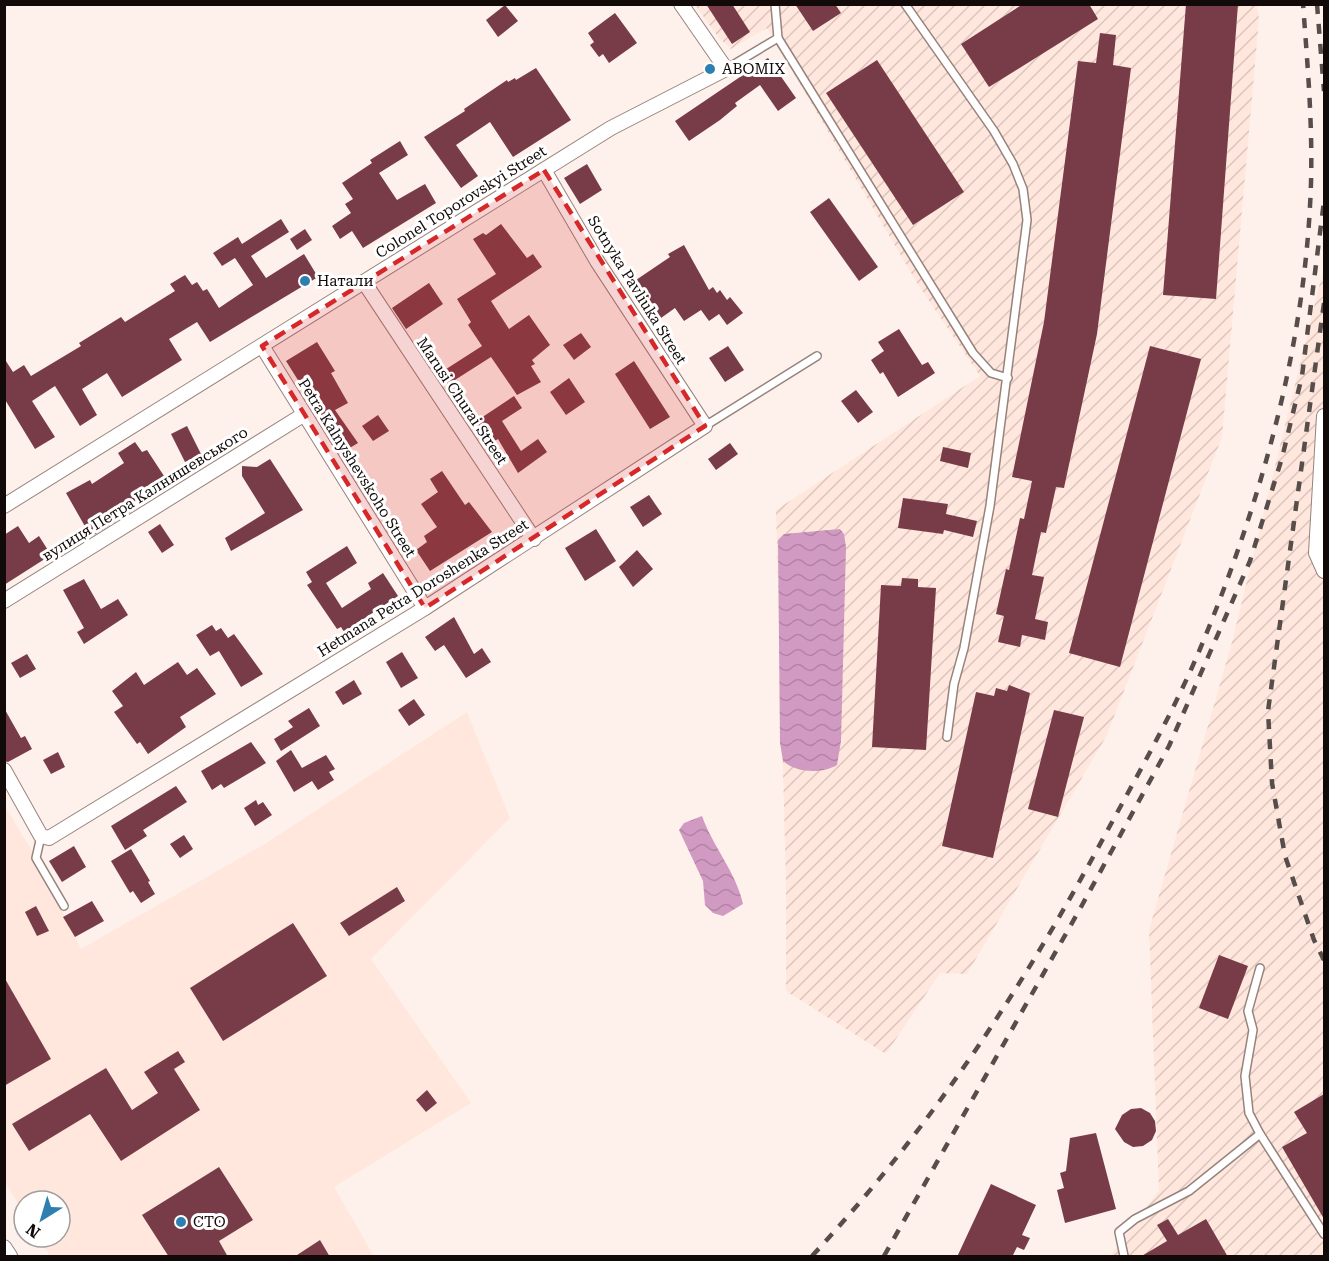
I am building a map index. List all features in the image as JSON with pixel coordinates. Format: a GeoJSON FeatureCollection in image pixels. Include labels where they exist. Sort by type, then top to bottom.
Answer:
{"type":"FeatureCollection","features":[{"type":"Feature","properties":{"kind":"street"},"geometry":{"type":"LineString","coordinates":[[681,4],[726,69]]}},
{"type":"Feature","properties":{"kind":"street","name":"Colonel Toporovskyi Street"},"geometry":{"type":"LineString","coordinates":[[4,506],[611,128],[726,69]]}},
{"type":"Feature","properties":{"kind":"street","name":"Sotnyka Pavliuka Street"},"geometry":{"type":"LineString","coordinates":[[544,170],[597,261],[705,426]]}},
{"type":"Feature","properties":{"kind":"street","name":"Marusi Churai Street"},"geometry":{"type":"LineString","coordinates":[[364,282],[534,539]]}},
{"type":"Feature","properties":{"kind":"street","name":"Petra Kalnyshevskoho Street"},"geometry":{"type":"LineString","coordinates":[[262,346],[425,608]]}},
{"type":"Feature","properties":{"kind":"street","name":"вулиця Петра Калнишевського"},"geometry":{"type":"LineString","coordinates":[[4,601],[303,414]]}},
{"type":"Feature","properties":{"kind":"street"},"geometry":{"type":"LineString","coordinates":[[1324,416],[1316,553],[1324,571]]}},
{"type":"Feature","properties":{"kind":"street","name":"Hetmana Petra Doroshenka Street"},"geometry":{"type":"LineString","coordinates":[[41,836],[49,838],[62,831],[425,608],[705,426]]}},
{"type":"Feature","properties":{"kind":"street"},"geometry":{"type":"LineString","coordinates":[[4,770],[41,836]]}},
{"type":"Feature","properties":{"kind":"street"},"geometry":{"type":"LineString","coordinates":[[4,1247],[10,1257]]}},
{"type":"Feature","properties":{"kind":"lane"},"geometry":{"type":"LineString","coordinates":[[775,4],[777,38],[973,353],[990,373],[1008,378]]}},
{"type":"Feature","properties":{"kind":"lane"},"geometry":{"type":"LineString","coordinates":[[905,4],[994,130],[1013,164],[1023,189],[1027,220],[990,506],[964,648],[954,684],[947,737]]}},
{"type":"Feature","properties":{"kind":"lane"},"geometry":{"type":"LineString","coordinates":[[726,69],[777,38]]}},
{"type":"Feature","properties":{"kind":"lane","name":"Hetmana Petra Doroshenka Street"},"geometry":{"type":"LineString","coordinates":[[705,426],[817,356]]}},
{"type":"Feature","properties":{"kind":"lane"},"geometry":{"type":"LineString","coordinates":[[41,836],[36,858],[64,906]]}},
{"type":"Feature","properties":{"kind":"lane"},"geometry":{"type":"LineString","coordinates":[[1260,968],[1248,1011],[1253,1030],[1245,1076],[1249,1113],[1324,1234]]}},
{"type":"Feature","properties":{"kind":"lane"},"geometry":{"type":"LineString","coordinates":[[1124,1257],[1119,1232],[1135,1219],[1189,1191],[1260,1134]]}},
{"type":"Feature","properties":{"kind":"highlighted area"},"geometry":{"type":"Polygon","coordinates":[[[544,170],[705,426],[425,608],[262,346],[544,170]]]}},
{"type":"Feature","properties":{"kind":"shaded area"},"geometry":{"type":"Polygon","coordinates":[[[695,5],[1257,5],[1259,19],[1222,437],[1107,735],[967,974],[940,973],[886,1054],[786,991],[786,883],[776,510],[980,376],[917,283],[767,28],[731,49],[719,38],[695,5]]]}},
{"type":"Feature","properties":{"kind":"shaded area"},"geometry":{"type":"Polygon","coordinates":[[[1324,266],[1324,1256],[1110,1256],[1159,1190],[1149,930],[1231,646],[1324,266]]]}},
{"type":"Feature","properties":{"kind":"shaded area"},"geometry":{"type":"Polygon","coordinates":[[[467,712],[510,818],[371,959],[471,1103],[334,1187],[374,1256],[50,1256],[46,1249],[72,1249],[72,1189],[12,1189],[12,1194],[5,1182],[4,804],[36,858],[81,949],[263,845],[467,712]]]}},
{"type":"Feature","properties":{"kind":"water"},"geometry":{"type":"Polygon","coordinates":[[[840,529],[844,534],[846,547],[841,741],[837,765],[817,771],[802,770],[783,761],[780,743],[778,540],[784,534],[840,529]]]}},
{"type":"Feature","properties":{"kind":"water"},"geometry":{"type":"Polygon","coordinates":[[[702,816],[730,870],[743,904],[723,916],[713,913],[705,905],[703,881],[679,830],[684,823],[702,816]]]}},
{"type":"Feature","properties":{"kind":"building"},"geometry":{"type":"Polygon","coordinates":[[[706,4],[732,4],[750,32],[732,44],[706,4]]]}},
{"type":"Feature","properties":{"kind":"building"},"geometry":{"type":"Polygon","coordinates":[[[795,4],[835,4],[841,13],[813,31],[795,4]]]}},
{"type":"Feature","properties":{"kind":"building"},"geometry":{"type":"Polygon","coordinates":[[[1023,4],[1089,4],[1098,19],[989,87],[961,44],[1023,4]]]}},
{"type":"Feature","properties":{"kind":"building"},"geometry":{"type":"Polygon","coordinates":[[[1186,4],[1238,4],[1216,299],[1163,295],[1186,4]]]}},
{"type":"Feature","properties":{"kind":"building"},"geometry":{"type":"Polygon","coordinates":[[[505,5],[518,21],[498,37],[486,20],[505,5]]]}},
{"type":"Feature","properties":{"kind":"building"},"geometry":{"type":"Polygon","coordinates":[[[615,13],[637,43],[609,63],[603,54],[599,57],[590,45],[594,42],[588,33],[615,13]]]}},
{"type":"Feature","properties":{"kind":"building"},"geometry":{"type":"Polygon","coordinates":[[[1100,33],[1116,35],[1113,65],[1131,68],[1097,334],[1064,488],[1056,487],[1046,533],[1041,532],[1032,575],[1044,577],[1035,619],[1048,622],[1045,640],[1022,635],[1020,647],[998,642],[1004,616],[996,614],[1006,569],[1009,570],[1020,518],[1024,519],[1032,481],[1012,477],[1044,322],[1078,61],[1096,63],[1100,33]]]}},
{"type":"Feature","properties":{"kind":"building"},"geometry":{"type":"Polygon","coordinates":[[[768,58],[796,98],[778,111],[760,85],[735,103],[737,106],[720,120],[689,141],[675,121],[768,58]]]}},
{"type":"Feature","properties":{"kind":"building"},"geometry":{"type":"Polygon","coordinates":[[[877,60],[964,192],[913,225],[826,93],[877,60]]]}},
{"type":"Feature","properties":{"kind":"building"},"geometry":{"type":"Polygon","coordinates":[[[536,68],[571,120],[513,157],[490,122],[456,145],[478,176],[461,188],[424,137],[507,80],[508,82],[515,78],[516,80],[536,68]]]}},
{"type":"Feature","properties":{"kind":"building"},"geometry":{"type":"Polygon","coordinates":[[[400,141],[408,155],[379,173],[397,200],[425,184],[436,203],[363,248],[352,231],[340,239],[332,226],[351,213],[345,204],[353,199],[342,183],[372,163],[370,160],[400,141]]]}},
{"type":"Feature","properties":{"kind":"building"},"geometry":{"type":"Polygon","coordinates":[[[587,164],[602,190],[580,204],[564,178],[587,164]]]}},
{"type":"Feature","properties":{"kind":"building"},"geometry":{"type":"Polygon","coordinates":[[[829,198],[878,267],[859,281],[810,212],[829,198]]]}},
{"type":"Feature","properties":{"kind":"building"},"geometry":{"type":"Polygon","coordinates":[[[281,219],[289,232],[251,256],[266,278],[304,254],[318,277],[210,342],[197,322],[169,339],[182,360],[122,397],[107,373],[82,389],[97,415],[80,426],[55,386],[32,401],[55,437],[35,449],[4,398],[4,358],[13,372],[24,365],[31,376],[81,346],[79,343],[121,317],[125,322],[175,291],[170,284],[185,275],[192,285],[197,282],[203,291],[207,289],[219,308],[253,285],[235,258],[222,266],[213,253],[238,237],[242,244],[281,219]]]}},
{"type":"Feature","properties":{"kind":"building"},"geometry":{"type":"Polygon","coordinates":[[[501,224],[527,258],[533,254],[542,267],[491,301],[509,329],[529,315],[550,345],[532,360],[535,364],[531,366],[541,382],[517,395],[491,357],[447,385],[440,373],[482,346],[468,325],[471,322],[457,299],[496,274],[473,239],[483,233],[486,235],[501,224]]]}},
{"type":"Feature","properties":{"kind":"building"},"geometry":{"type":"Polygon","coordinates":[[[305,229],[312,240],[297,250],[290,239],[305,229]]]}},
{"type":"Feature","properties":{"kind":"building"},"geometry":{"type":"Polygon","coordinates":[[[684,245],[709,290],[713,287],[717,293],[720,290],[727,300],[730,297],[743,313],[727,325],[719,314],[709,321],[701,310],[684,321],[675,308],[661,318],[636,280],[670,257],[668,254],[684,245]]]}},
{"type":"Feature","properties":{"kind":"building"},"geometry":{"type":"Polygon","coordinates":[[[429,283],[443,304],[406,329],[392,308],[429,283]]]}},
{"type":"Feature","properties":{"kind":"building"},"geometry":{"type":"Polygon","coordinates":[[[899,329],[922,365],[928,362],[935,373],[898,397],[883,372],[880,374],[871,360],[884,351],[878,342],[899,329]]]}},
{"type":"Feature","properties":{"kind":"building"},"geometry":{"type":"Polygon","coordinates":[[[581,333],[591,347],[574,360],[563,345],[581,333]]]}},
{"type":"Feature","properties":{"kind":"building"},"geometry":{"type":"Polygon","coordinates":[[[317,342],[335,371],[331,373],[348,403],[335,410],[358,443],[343,452],[286,361],[317,342]]]}},
{"type":"Feature","properties":{"kind":"building"},"geometry":{"type":"Polygon","coordinates":[[[728,346],[744,370],[725,382],[709,358],[728,346]]]}},
{"type":"Feature","properties":{"kind":"building"},"geometry":{"type":"Polygon","coordinates":[[[1150,346],[1201,359],[1120,667],[1069,653],[1150,346]]]}},
{"type":"Feature","properties":{"kind":"building"},"geometry":{"type":"Polygon","coordinates":[[[634,361],[670,417],[650,429],[615,374],[634,361]]]}},
{"type":"Feature","properties":{"kind":"building"},"geometry":{"type":"Polygon","coordinates":[[[569,378],[585,402],[566,415],[550,392],[569,378]]]}},
{"type":"Feature","properties":{"kind":"building"},"geometry":{"type":"Polygon","coordinates":[[[856,390],[873,412],[858,423],[841,401],[856,390]]]}},
{"type":"Feature","properties":{"kind":"building"},"geometry":{"type":"Polygon","coordinates":[[[514,396],[522,408],[502,421],[521,451],[538,439],[547,452],[518,473],[498,439],[490,444],[475,422],[514,396]]]}},
{"type":"Feature","properties":{"kind":"building"},"geometry":{"type":"Polygon","coordinates":[[[378,415],[389,431],[373,441],[362,426],[378,415]]]}},
{"type":"Feature","properties":{"kind":"building"},"geometry":{"type":"Polygon","coordinates":[[[187,426],[201,454],[185,462],[171,434],[187,426]]]}},
{"type":"Feature","properties":{"kind":"building"},"geometry":{"type":"Polygon","coordinates":[[[135,442],[142,452],[147,450],[164,476],[132,495],[136,500],[131,503],[135,509],[91,537],[66,493],[90,480],[92,484],[124,463],[118,453],[135,442]]]}},
{"type":"Feature","properties":{"kind":"building"},"geometry":{"type":"Polygon","coordinates":[[[730,443],[738,454],[716,470],[708,459],[730,443]]]}},
{"type":"Feature","properties":{"kind":"building"},"geometry":{"type":"Polygon","coordinates":[[[943,447],[971,453],[968,468],[940,461],[943,447]]]}},
{"type":"Feature","properties":{"kind":"building"},"geometry":{"type":"Polygon","coordinates":[[[270,459],[303,510],[231,551],[225,538],[265,513],[242,476],[242,466],[257,467],[270,459]]]}},
{"type":"Feature","properties":{"kind":"building"},"geometry":{"type":"Polygon","coordinates":[[[442,471],[465,505],[469,502],[492,532],[430,571],[416,550],[427,542],[424,536],[437,527],[421,504],[438,492],[430,479],[442,471]]]}},
{"type":"Feature","properties":{"kind":"building"},"geometry":{"type":"Polygon","coordinates":[[[649,495],[662,514],[643,527],[630,507],[649,495]]]}},
{"type":"Feature","properties":{"kind":"building"},"geometry":{"type":"Polygon","coordinates":[[[903,498],[948,504],[946,514],[977,521],[973,537],[944,530],[943,534],[898,528],[903,498]]]}},
{"type":"Feature","properties":{"kind":"building"},"geometry":{"type":"Polygon","coordinates":[[[160,524],[174,545],[162,553],[148,532],[160,524]]]}},
{"type":"Feature","properties":{"kind":"building"},"geometry":{"type":"Polygon","coordinates":[[[18,526],[29,543],[39,536],[51,555],[4,585],[4,535],[18,526]]]}},
{"type":"Feature","properties":{"kind":"building"},"geometry":{"type":"Polygon","coordinates":[[[596,529],[616,561],[585,581],[565,548],[596,529]]]}},
{"type":"Feature","properties":{"kind":"building"},"geometry":{"type":"Polygon","coordinates":[[[347,546],[357,563],[326,583],[342,608],[371,589],[368,583],[383,573],[398,596],[344,632],[341,627],[337,629],[307,585],[312,582],[306,572],[347,546]]]}},
{"type":"Feature","properties":{"kind":"building"},"geometry":{"type":"Polygon","coordinates":[[[637,550],[653,569],[633,587],[619,567],[637,550]]]}},
{"type":"Feature","properties":{"kind":"building"},"geometry":{"type":"Polygon","coordinates":[[[902,578],[918,579],[918,587],[936,588],[926,750],[872,747],[881,585],[901,586],[902,578]]]}},
{"type":"Feature","properties":{"kind":"building"},"geometry":{"type":"Polygon","coordinates":[[[84,579],[101,609],[118,599],[128,615],[84,644],[77,632],[84,628],[63,590],[84,579]]]}},
{"type":"Feature","properties":{"kind":"building"},"geometry":{"type":"Polygon","coordinates":[[[454,617],[474,654],[482,648],[491,662],[466,678],[444,645],[435,651],[425,637],[454,617]]]}},
{"type":"Feature","properties":{"kind":"building"},"geometry":{"type":"Polygon","coordinates":[[[212,625],[216,631],[221,628],[228,638],[234,634],[263,674],[241,687],[219,651],[210,656],[196,635],[212,625]]]}},
{"type":"Feature","properties":{"kind":"building"},"geometry":{"type":"Polygon","coordinates":[[[402,652],[418,678],[401,688],[386,662],[402,652]]]}},
{"type":"Feature","properties":{"kind":"building"},"geometry":{"type":"Polygon","coordinates":[[[27,654],[36,669],[20,678],[11,663],[27,654]]]}},
{"type":"Feature","properties":{"kind":"building"},"geometry":{"type":"Polygon","coordinates":[[[178,662],[187,675],[197,668],[216,694],[180,717],[186,727],[148,754],[140,742],[137,744],[114,712],[123,706],[112,691],[136,672],[144,685],[178,662]]]}},
{"type":"Feature","properties":{"kind":"building"},"geometry":{"type":"Polygon","coordinates":[[[354,680],[362,694],[343,705],[335,692],[354,680]]]}},
{"type":"Feature","properties":{"kind":"building"},"geometry":{"type":"Polygon","coordinates":[[[1009,685],[1030,693],[993,858],[942,846],[976,692],[994,696],[996,688],[1007,691],[1009,685]]]}},
{"type":"Feature","properties":{"kind":"building"},"geometry":{"type":"Polygon","coordinates":[[[414,699],[425,715],[409,726],[398,710],[414,699]]]}},
{"type":"Feature","properties":{"kind":"building"},"geometry":{"type":"Polygon","coordinates":[[[4,708],[21,738],[25,736],[32,749],[8,762],[4,761],[4,708]]]}},
{"type":"Feature","properties":{"kind":"building"},"geometry":{"type":"Polygon","coordinates":[[[309,708],[320,726],[281,751],[274,739],[293,727],[288,721],[309,708]]]}},
{"type":"Feature","properties":{"kind":"building"},"geometry":{"type":"Polygon","coordinates":[[[1054,710],[1084,717],[1058,817],[1028,809],[1054,710]]]}},
{"type":"Feature","properties":{"kind":"building"},"geometry":{"type":"Polygon","coordinates":[[[251,742],[266,763],[224,788],[221,784],[212,790],[201,771],[251,742]]]}},
{"type":"Feature","properties":{"kind":"building"},"geometry":{"type":"Polygon","coordinates":[[[291,750],[302,768],[326,755],[335,769],[329,772],[334,780],[318,790],[312,781],[294,792],[276,761],[291,750]]]}},
{"type":"Feature","properties":{"kind":"building"},"geometry":{"type":"Polygon","coordinates":[[[58,752],[65,767],[51,774],[43,760],[58,752]]]}},
{"type":"Feature","properties":{"kind":"building"},"geometry":{"type":"Polygon","coordinates":[[[176,786],[187,802],[143,830],[147,836],[125,850],[111,826],[176,786]]]}},
{"type":"Feature","properties":{"kind":"building"},"geometry":{"type":"Polygon","coordinates":[[[256,800],[258,805],[263,802],[272,815],[255,826],[244,808],[256,800]]]}},
{"type":"Feature","properties":{"kind":"building"},"geometry":{"type":"Polygon","coordinates":[[[184,835],[193,849],[180,858],[170,844],[184,835]]]}},
{"type":"Feature","properties":{"kind":"building"},"geometry":{"type":"Polygon","coordinates":[[[74,846],[86,867],[62,882],[49,861],[74,846]]]}},
{"type":"Feature","properties":{"kind":"building"},"geometry":{"type":"Polygon","coordinates":[[[131,849],[155,894],[141,903],[133,891],[130,893],[111,861],[131,849]]]}},
{"type":"Feature","properties":{"kind":"building"},"geometry":{"type":"Polygon","coordinates":[[[397,887],[405,901],[349,936],[340,923],[397,887]]]}},
{"type":"Feature","properties":{"kind":"building"},"geometry":{"type":"Polygon","coordinates":[[[92,901],[104,921],[75,937],[63,917],[92,901]]]}},
{"type":"Feature","properties":{"kind":"building"},"geometry":{"type":"Polygon","coordinates":[[[36,906],[49,931],[37,936],[25,912],[36,906]]]}},
{"type":"Feature","properties":{"kind":"building"},"geometry":{"type":"Polygon","coordinates":[[[293,923],[327,976],[223,1041],[190,988],[293,923]]]}},
{"type":"Feature","properties":{"kind":"building"},"geometry":{"type":"Polygon","coordinates":[[[1219,955],[1248,966],[1228,1019],[1199,1008],[1219,955]]]}},
{"type":"Feature","properties":{"kind":"building"},"geometry":{"type":"Polygon","coordinates":[[[4,977],[51,1059],[4,1086],[4,977]]]}},
{"type":"Feature","properties":{"kind":"building"},"geometry":{"type":"Polygon","coordinates":[[[178,1051],[185,1062],[174,1069],[200,1110],[121,1161],[90,1114],[29,1151],[12,1124],[106,1068],[132,1110],[158,1093],[144,1072],[178,1051]]]}},
{"type":"Feature","properties":{"kind":"building"},"geometry":{"type":"Polygon","coordinates":[[[427,1090],[437,1103],[426,1112],[416,1100],[427,1090]]]}},
{"type":"Feature","properties":{"kind":"building"},"geometry":{"type":"Polygon","coordinates":[[[1324,1094],[1324,1219],[1282,1147],[1307,1133],[1294,1112],[1324,1094]]]}},
{"type":"Feature","properties":{"kind":"building"},"geometry":{"type":"Polygon","coordinates":[[[1141,1108],[1150,1113],[1155,1121],[1156,1131],[1152,1140],[1143,1146],[1133,1147],[1124,1142],[1115,1129],[1122,1115],[1131,1109],[1141,1108]]]}},
{"type":"Feature","properties":{"kind":"building"},"geometry":{"type":"Polygon","coordinates":[[[1096,1133],[1116,1209],[1065,1223],[1057,1190],[1064,1188],[1060,1173],[1066,1171],[1070,1138],[1096,1133]]]}},
{"type":"Feature","properties":{"kind":"building"},"geometry":{"type":"Polygon","coordinates":[[[219,1167],[253,1220],[219,1241],[228,1257],[169,1257],[142,1215],[219,1167]]]}},
{"type":"Feature","properties":{"kind":"building"},"geometry":{"type":"Polygon","coordinates":[[[991,1184],[1036,1205],[1022,1235],[1030,1238],[1024,1250],[1017,1247],[1012,1257],[957,1257],[991,1184]]]}},
{"type":"Feature","properties":{"kind":"building"},"geometry":{"type":"Polygon","coordinates":[[[1168,1219],[1178,1235],[1206,1219],[1228,1257],[1140,1257],[1167,1241],[1157,1225],[1168,1219]]]}},
{"type":"Feature","properties":{"kind":"building"},"geometry":{"type":"Polygon","coordinates":[[[320,1240],[330,1257],[294,1257],[320,1240]]]}},
{"type":"Feature","properties":{"kind":"railway"},"geometry":{"type":"LineString","coordinates":[[812,1256],[896,1158],[935,1107],[972,1055],[1041,948],[1167,720],[1190,673],[1221,596],[1241,543],[1274,432],[1298,320],[1311,181],[1310,105],[1303,4]]}},
{"type":"Feature","properties":{"kind":"railway"},"geometry":{"type":"LineString","coordinates":[[1317,4],[1324,91]]}},
{"type":"Feature","properties":{"kind":"railway"},"geometry":{"type":"LineString","coordinates":[[884,1256],[1169,746],[1250,561],[1282,458],[1302,376],[1324,201]]}},
{"type":"Feature","properties":{"kind":"railway"},"geometry":{"type":"LineString","coordinates":[[1324,303],[1268,711],[1272,783],[1285,856],[1314,940],[1324,960]]}},
{"type":"Feature","properties":{"kind":"place","name":"ABOMIX"},"geometry":{"type":"Point","coordinates":[710,69]}},
{"type":"Feature","properties":{"kind":"place","name":"Натали"},"geometry":{"type":"Point","coordinates":[305,281]}},
{"type":"Feature","properties":{"kind":"place","name":"СТО"},"geometry":{"type":"Point","coordinates":[181,1222]}}]}
